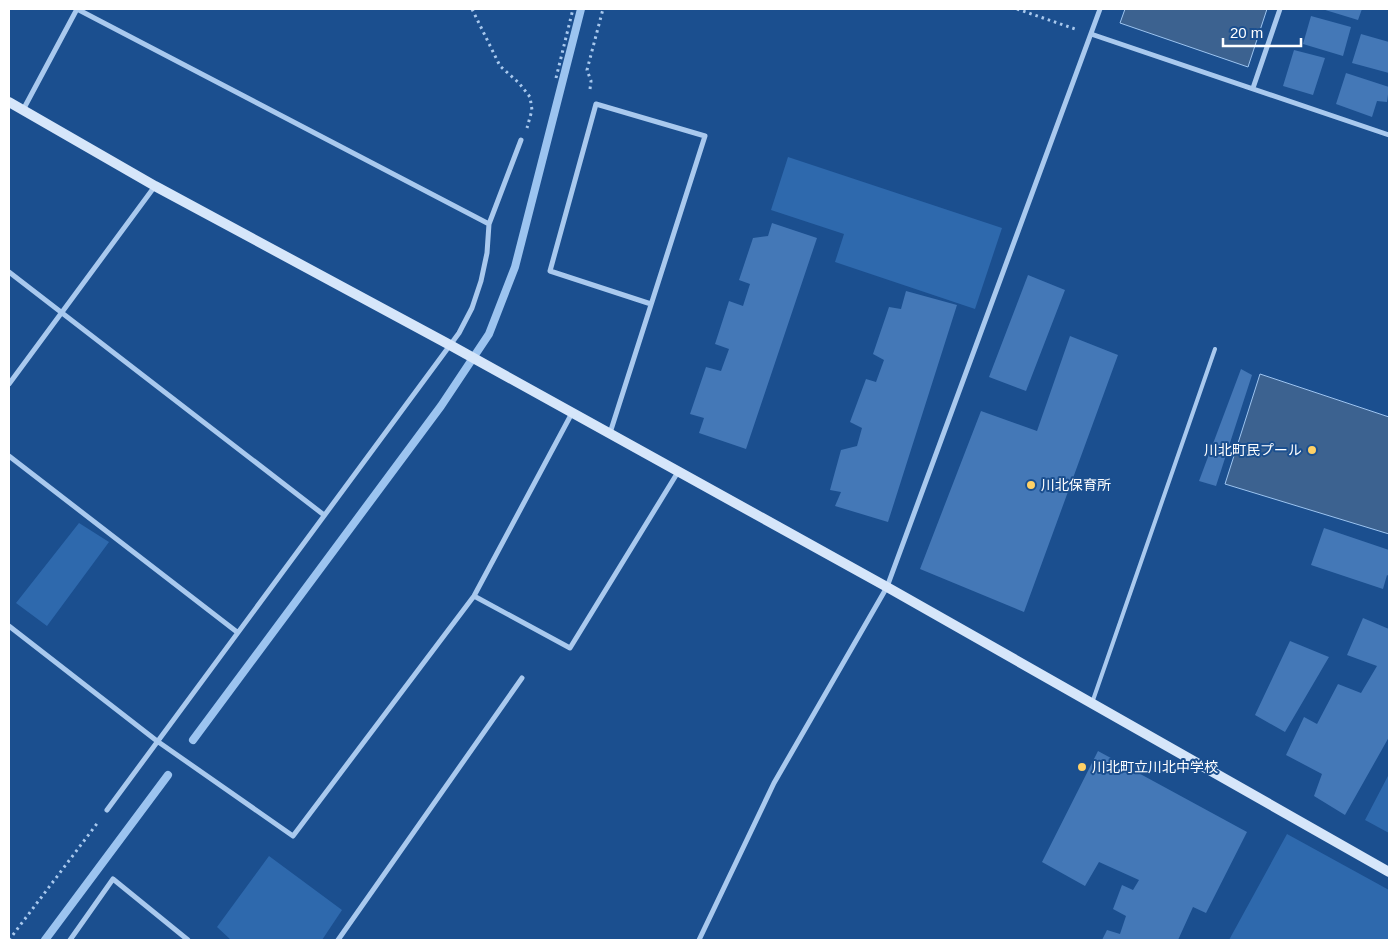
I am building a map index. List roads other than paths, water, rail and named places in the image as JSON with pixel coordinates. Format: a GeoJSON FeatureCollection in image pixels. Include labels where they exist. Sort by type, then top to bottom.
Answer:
{"type":"FeatureCollection","features":[{"type":"Feature","properties":{"kind":"street"},"geometry":{"type":"LineString","coordinates":[[23,110],[77,9],[488,224]]}},
{"type":"Feature","properties":{"kind":"street"},"geometry":{"type":"LineString","coordinates":[[699,940],[774,784],[887,587],[1100,9]]}},
{"type":"Feature","properties":{"kind":"street"},"geometry":{"type":"LineString","coordinates":[[1253,88],[1280,9]]}},
{"type":"Feature","properties":{"kind":"street"},"geometry":{"type":"LineString","coordinates":[[1091,34],[1389,135]]}},
{"type":"Feature","properties":{"kind":"street"},"geometry":{"type":"LineString","coordinates":[[9,102],[156,186],[465,353],[887,587],[1389,872]]}},
{"type":"Feature","properties":{"kind":"street"},"geometry":{"type":"LineString","coordinates":[[609,434],[651,304],[705,136],[596,104],[550,271],[651,304]]}},
{"type":"Feature","properties":{"kind":"street"},"geometry":{"type":"LineString","coordinates":[[107,810],[459,333],[472,308],[481,281],[487,253],[488,224],[521,140]]}},
{"type":"Feature","properties":{"kind":"street"},"geometry":{"type":"LineString","coordinates":[[9,384],[156,186]]}},
{"type":"Feature","properties":{"kind":"street"},"geometry":{"type":"LineString","coordinates":[[9,272],[324,515]]}},
{"type":"Feature","properties":{"kind":"street"},"geometry":{"type":"LineString","coordinates":[[9,626],[157,741],[293,836],[474,596],[572,413]]}},
{"type":"Feature","properties":{"kind":"street"},"geometry":{"type":"LineString","coordinates":[[9,456],[238,632]]}},
{"type":"Feature","properties":{"kind":"street"},"geometry":{"type":"LineString","coordinates":[[474,596],[570,648],[678,472]]}},
{"type":"Feature","properties":{"kind":"street"},"geometry":{"type":"LineString","coordinates":[[338,940],[522,678]]}},
{"type":"Feature","properties":{"kind":"street"},"geometry":{"type":"LineString","coordinates":[[70,940],[113,879],[188,940]]}},
{"type":"Feature","properties":{"kind":"lane"},"geometry":{"type":"LineString","coordinates":[[1092,703],[1215,349]]}},
{"type":"Feature","properties":{"kind":"waterway"},"geometry":{"type":"LineString","coordinates":[[193,740],[441,406],[489,334],[515,267],[581,9]]}},
{"type":"Feature","properties":{"kind":"waterway"},"geometry":{"type":"LineString","coordinates":[[45,940],[168,775]]}},
{"type":"Feature","properties":{"kind":"place","name":"川北町民プール"},"geometry":{"type":"Point","coordinates":[1312,450]}},
{"type":"Feature","properties":{"kind":"place","name":"川北保育所"},"geometry":{"type":"Point","coordinates":[1031,485]}},
{"type":"Feature","properties":{"kind":"place","name":"川北町立川北中学校"},"geometry":{"type":"Point","coordinates":[1082,767]}}]}
